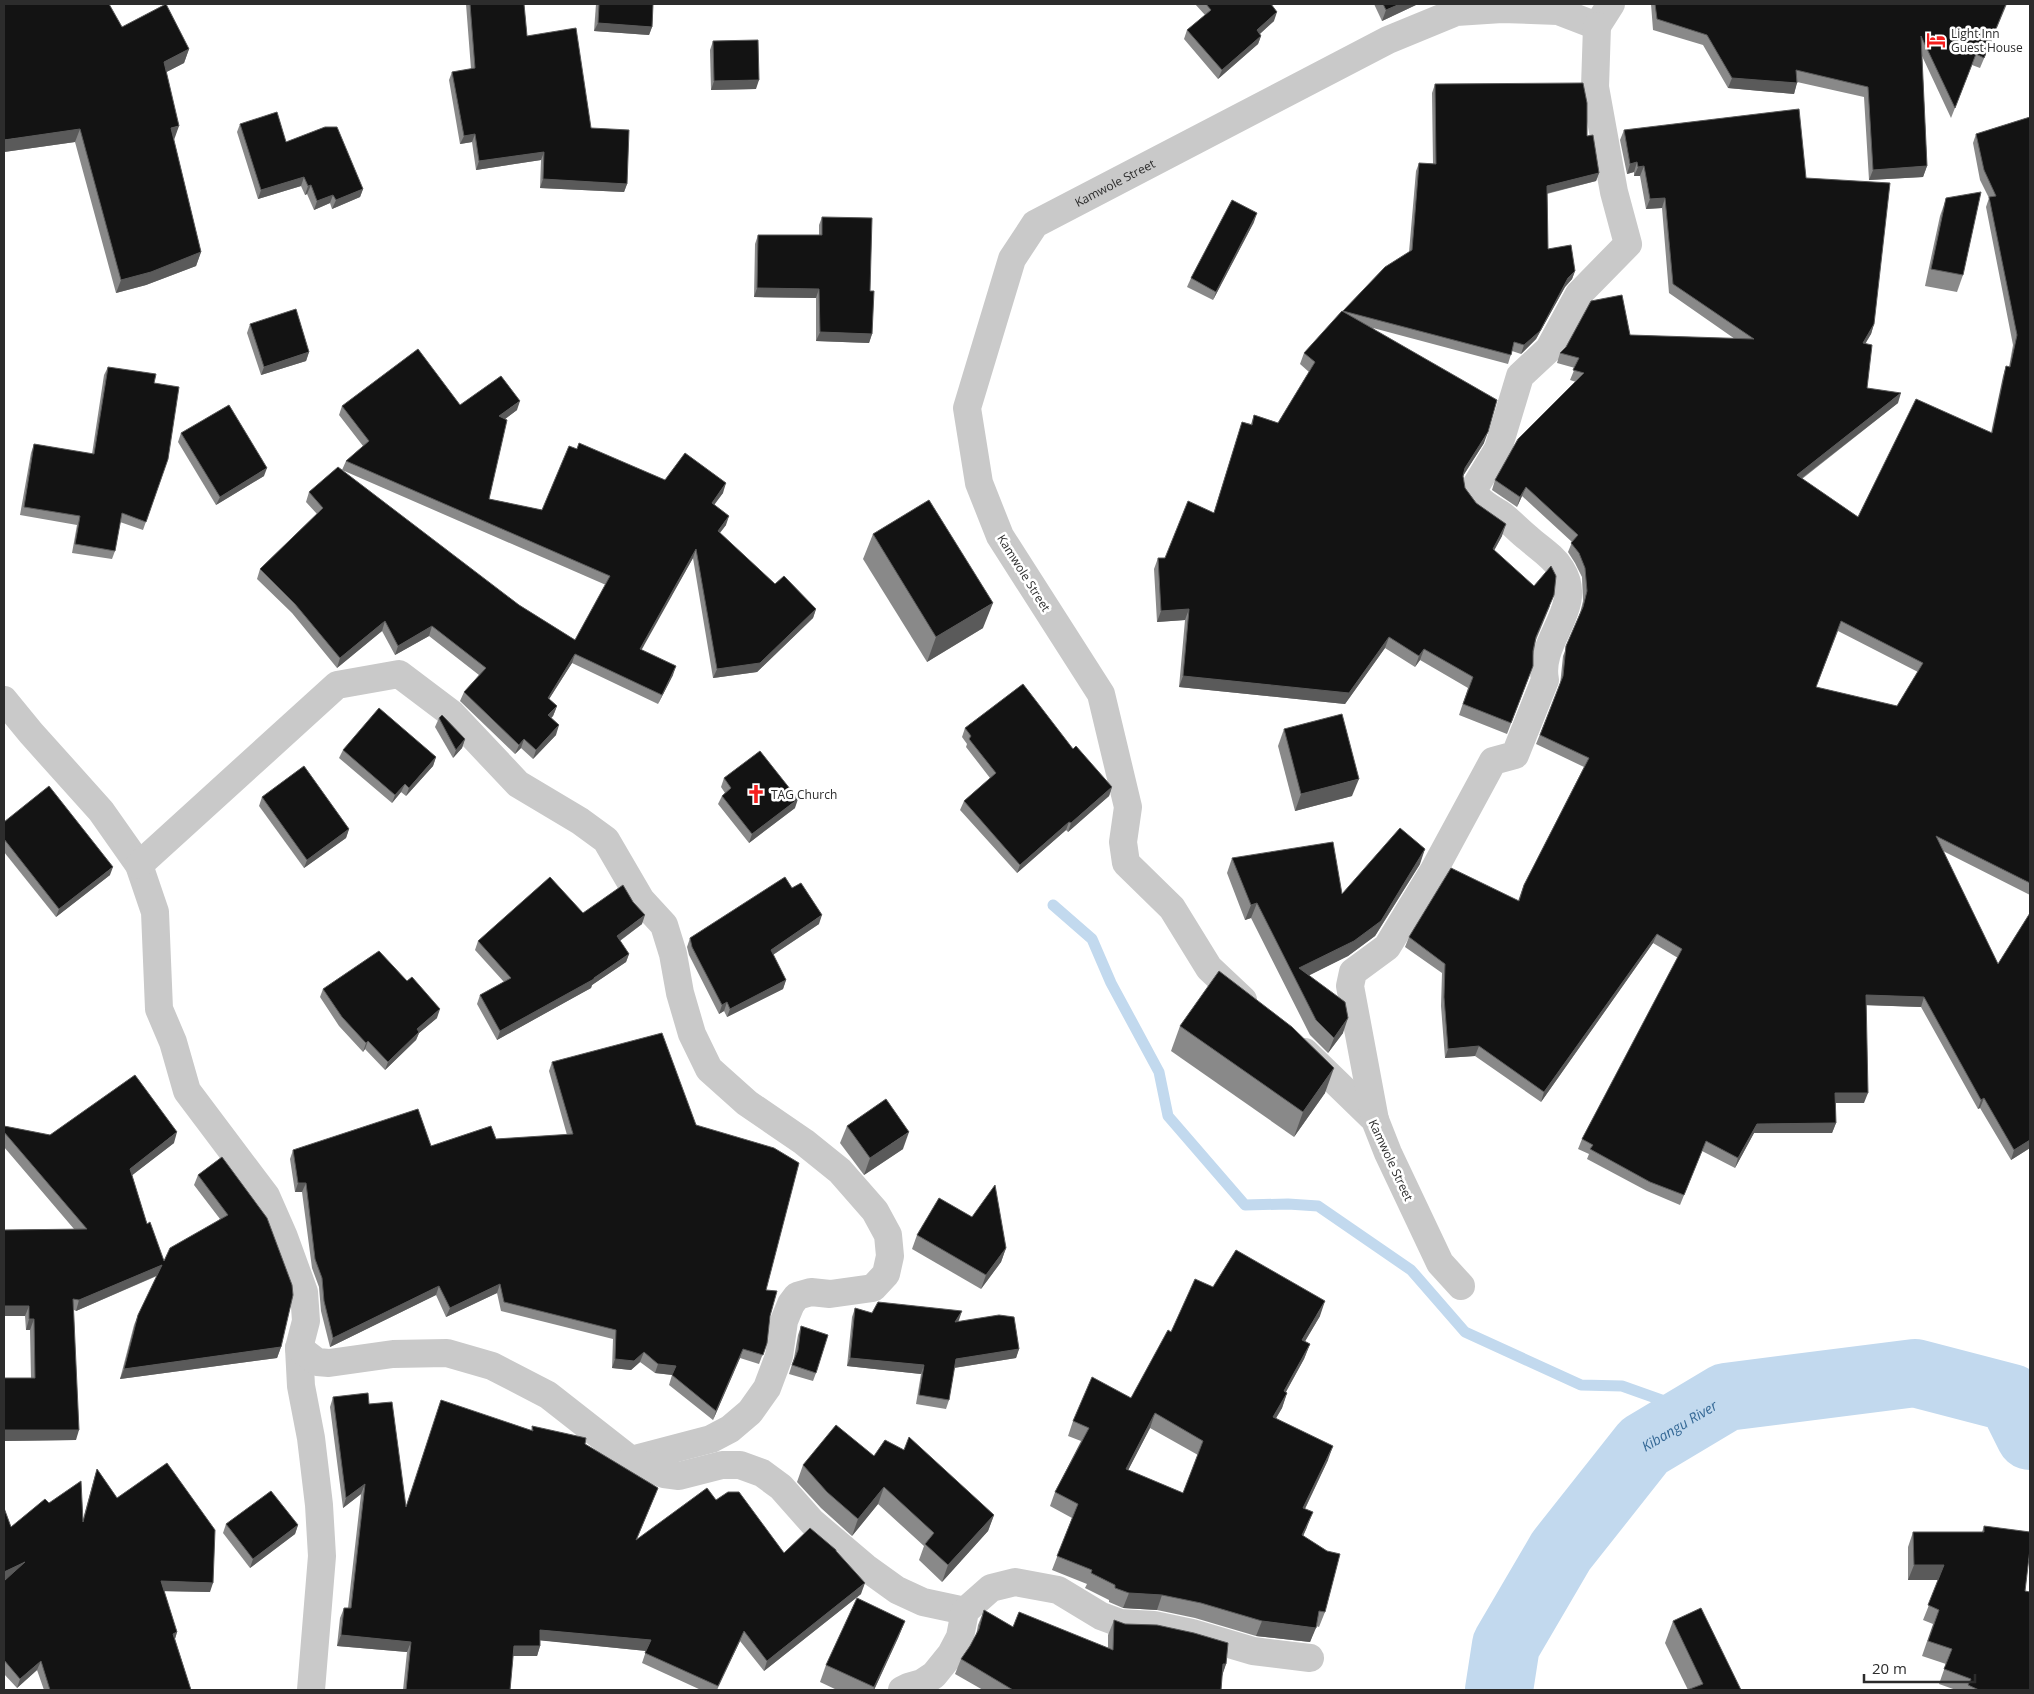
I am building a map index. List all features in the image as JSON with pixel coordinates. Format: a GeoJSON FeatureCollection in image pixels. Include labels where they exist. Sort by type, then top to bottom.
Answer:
{"type":"FeatureCollection","features":[{"type":"Feature","properties":{"kind":"street","name":"Kamwole Street"},"geometry":{"type":"LineString","coordinates":[[1264,1018],[1209,968],[1172,908],[1126,863],[1123,842],[1128,807],[1101,694],[1000,536],[979,483],[967,408],[1012,259],[1035,224],[1388,40],[1456,12],[1502,9],[1604,15]]}},
{"type":"Feature","properties":{"kind":"street"},"geometry":{"type":"LineString","coordinates":[[1375,1120],[1350,986],[1353,972],[1387,947],[1434,870],[1493,761],[1515,755],[1545,680],[1543,667],[1558,624],[1569,603],[1569,586],[1562,570],[1550,556],[1504,517],[1478,499],[1475,494],[1475,487],[1498,449],[1520,376],[1549,350],[1579,294],[1628,244],[1614,192],[1596,87],[1604,15]]}},
{"type":"Feature","properties":{"kind":"street"},"geometry":{"type":"LineString","coordinates":[[139,865],[337,685],[399,674],[452,714],[518,784],[580,821],[606,840],[641,900],[664,925],[673,954],[682,1001],[692,1034],[709,1069],[747,1103],[804,1142],[840,1171],[875,1211],[888,1235],[890,1256],[886,1274],[873,1288],[830,1294],[811,1292],[797,1296],[791,1304],[784,1321],[779,1356],[767,1388],[750,1412],[730,1428],[711,1439],[631,1460]]}},
{"type":"Feature","properties":{"kind":"street"},"geometry":{"type":"LineString","coordinates":[[4,700],[30,734],[101,810],[139,865],[155,912],[158,1009],[173,1042],[187,1091],[266,1196],[284,1237],[304,1292],[306,1321],[299,1348],[301,1386],[311,1438],[319,1505],[322,1556],[311,1690]]}},
{"type":"Feature","properties":{"kind":"street","name":"Kamwole Street"},"geometry":{"type":"LineString","coordinates":[[1286,1035],[1375,1120],[1388,1153],[1440,1263],[1461,1286]]}},
{"type":"Feature","properties":{"kind":"street"},"geometry":{"type":"LineString","coordinates":[[299,1348],[317,1362],[329,1363],[393,1354],[447,1353],[492,1366],[548,1395],[631,1460],[664,1474],[679,1476],[722,1465],[740,1465],[762,1473],[781,1487],[812,1522],[865,1567],[898,1590],[923,1602],[965,1610]]}},
{"type":"Feature","properties":{"kind":"street"},"geometry":{"type":"LineString","coordinates":[[902,1690],[922,1684],[934,1674],[951,1654],[960,1637],[965,1610],[991,1588],[1015,1582],[1058,1590],[1100,1616],[1120,1623],[1154,1625],[1192,1633],[1253,1652],[1310,1658]]}},
{"type":"Feature","properties":{"kind":"building"},"geometry":{"type":"Polygon","coordinates":[[[4,4],[109,4],[122,27],[166,4],[189,49],[164,62],[179,126],[171,128],[201,252],[151,272],[121,280],[80,129],[4,140],[4,4]]]}},
{"type":"Feature","properties":{"kind":"building"},"geometry":{"type":"Polygon","coordinates":[[[470,4],[524,4],[527,36],[576,28],[591,128],[629,130],[627,184],[543,179],[544,152],[479,161],[475,134],[464,136],[452,72],[475,68],[470,4]]]}},
{"type":"Feature","properties":{"kind":"building"},"geometry":{"type":"Polygon","coordinates":[[[599,4],[653,4],[652,27],[598,23],[599,4]]]}},
{"type":"Feature","properties":{"kind":"building"},"geometry":{"type":"Polygon","coordinates":[[[1206,4],[1271,4],[1277,12],[1257,30],[1261,36],[1222,70],[1187,30],[1211,10],[1206,4]]]}},
{"type":"Feature","properties":{"kind":"building"},"geometry":{"type":"Polygon","coordinates":[[[1383,4],[1400,4],[1386,10],[1383,4]]]}},
{"type":"Feature","properties":{"kind":"building"},"geometry":{"type":"Polygon","coordinates":[[[1655,4],[2006,4],[1984,58],[1976,54],[1955,108],[1921,36],[1927,166],[1873,170],[1868,87],[1796,70],[1797,83],[1732,78],[1707,35],[1657,19],[1655,4]]]}},
{"type":"Feature","properties":{"kind":"building"},"geometry":{"type":"Polygon","coordinates":[[[758,40],[759,80],[714,81],[713,41],[758,40]]]}},
{"type":"Feature","properties":{"kind":"building"},"geometry":{"type":"Polygon","coordinates":[[[1583,83],[1587,103],[1587,136],[1593,135],[1599,173],[1547,186],[1548,249],[1571,245],[1575,271],[1568,278],[1540,331],[1524,345],[1514,342],[1511,355],[1343,311],[1385,267],[1412,250],[1419,163],[1436,164],[1435,84],[1583,83]]]}},
{"type":"Feature","properties":{"kind":"building"},"geometry":{"type":"Polygon","coordinates":[[[1799,109],[1806,178],[1890,183],[1874,324],[1863,343],[1872,345],[1867,388],[1901,393],[1797,475],[1858,517],[1916,399],[1992,433],[2006,366],[2010,367],[2017,335],[1989,197],[1996,196],[1984,170],[1976,134],[2030,117],[2030,883],[1936,836],[1998,964],[2030,913],[2030,1140],[2014,1150],[1984,1098],[1981,1100],[1924,997],[1866,995],[1868,1093],[1835,1093],[1836,1123],[1757,1124],[1738,1158],[1706,1141],[1684,1195],[1650,1182],[1590,1149],[1593,1145],[1582,1139],[1682,949],[1657,934],[1544,1092],[1479,1046],[1448,1049],[1444,997],[1445,964],[1409,937],[1451,868],[1519,901],[1524,885],[1589,758],[1540,735],[1563,676],[1566,646],[1583,607],[1587,591],[1585,568],[1579,553],[1571,543],[1578,535],[1526,487],[1520,497],[1495,480],[1518,439],[1584,373],[1573,370],[1579,358],[1560,353],[1566,347],[1591,301],[1622,295],[1630,335],[1754,339],[1673,284],[1665,198],[1650,199],[1644,166],[1638,167],[1637,162],[1630,164],[1624,130],[1799,109]],[[1841,621],[1816,687],[1897,706],[1923,663],[1841,621]]]}},
{"type":"Feature","properties":{"kind":"building"},"geometry":{"type":"Polygon","coordinates":[[[277,112],[286,142],[325,127],[337,127],[363,189],[336,200],[333,195],[317,201],[311,185],[308,186],[304,177],[261,190],[240,124],[277,112]]]}},
{"type":"Feature","properties":{"kind":"building"},"geometry":{"type":"Polygon","coordinates":[[[1981,192],[1963,275],[1931,269],[1946,198],[1981,192]]]}},
{"type":"Feature","properties":{"kind":"building"},"geometry":{"type":"Polygon","coordinates":[[[1232,200],[1257,213],[1216,292],[1191,278],[1232,200]]]}},
{"type":"Feature","properties":{"kind":"building"},"geometry":{"type":"Polygon","coordinates":[[[822,217],[872,218],[870,291],[874,291],[872,334],[820,332],[819,289],[757,288],[758,235],[822,235],[822,217]]]}},
{"type":"Feature","properties":{"kind":"building"},"geometry":{"type":"Polygon","coordinates":[[[296,309],[309,352],[264,367],[250,324],[296,309]]]}},
{"type":"Feature","properties":{"kind":"building"},"geometry":{"type":"Polygon","coordinates":[[[1342,311],[1497,400],[1488,432],[1465,468],[1463,476],[1465,488],[1476,503],[1506,524],[1493,549],[1534,586],[1551,566],[1556,576],[1554,595],[1536,637],[1533,651],[1533,666],[1511,723],[1463,704],[1473,677],[1424,649],[1419,656],[1389,637],[1349,693],[1183,676],[1189,609],[1161,611],[1158,558],[1165,558],[1188,501],[1214,513],[1242,422],[1252,425],[1254,415],[1278,423],[1315,362],[1304,353],[1342,311]]]}},
{"type":"Feature","properties":{"kind":"building"},"geometry":{"type":"Polygon","coordinates":[[[418,349],[460,405],[501,376],[520,401],[499,416],[507,420],[489,499],[542,510],[569,446],[577,449],[579,443],[665,480],[685,453],[726,483],[712,503],[729,516],[718,531],[775,584],[784,576],[816,609],[760,663],[717,669],[696,549],[640,649],[676,666],[662,695],[575,654],[548,698],[557,706],[548,715],[559,725],[536,750],[524,739],[519,745],[464,692],[486,668],[432,626],[398,646],[385,621],[340,658],[295,604],[260,569],[323,508],[309,492],[338,467],[519,605],[575,640],[610,576],[346,461],[369,441],[342,406],[418,349]]]}},
{"type":"Feature","properties":{"kind":"building"},"geometry":{"type":"Polygon","coordinates":[[[108,367],[156,374],[154,383],[179,387],[168,459],[146,522],[122,513],[115,551],[75,544],[80,516],[24,507],[34,444],[94,454],[108,367]]]}},
{"type":"Feature","properties":{"kind":"building"},"geometry":{"type":"Polygon","coordinates":[[[229,405],[267,468],[220,497],[181,433],[229,405]]]}},
{"type":"Feature","properties":{"kind":"building"},"geometry":{"type":"Polygon","coordinates":[[[929,500],[993,603],[936,637],[873,534],[929,500]]]}},
{"type":"Feature","properties":{"kind":"building"},"geometry":{"type":"Polygon","coordinates":[[[1023,684],[1073,749],[1076,746],[1112,787],[1020,865],[964,801],[996,773],[969,739],[971,736],[965,728],[1023,684]]]}},
{"type":"Feature","properties":{"kind":"building"},"geometry":{"type":"Polygon","coordinates":[[[379,708],[436,757],[409,788],[405,784],[395,795],[343,750],[379,708]]]}},
{"type":"Feature","properties":{"kind":"building"},"geometry":{"type":"Polygon","coordinates":[[[1342,714],[1359,779],[1301,794],[1284,729],[1342,714]]]}},
{"type":"Feature","properties":{"kind":"building"},"geometry":{"type":"Polygon","coordinates":[[[442,715],[465,739],[456,750],[439,718],[442,715]]]}},
{"type":"Feature","properties":{"kind":"building"},"geometry":{"type":"Polygon","coordinates":[[[760,751],[798,799],[752,834],[722,796],[731,788],[724,778],[760,751]]]}},
{"type":"Feature","properties":{"kind":"building"},"geometry":{"type":"Polygon","coordinates":[[[304,766],[349,829],[307,860],[262,797],[304,766]]]}},
{"type":"Feature","properties":{"kind":"building"},"geometry":{"type":"Polygon","coordinates":[[[49,786],[113,867],[59,909],[4,839],[4,822],[49,786]]]}},
{"type":"Feature","properties":{"kind":"building"},"geometry":{"type":"Polygon","coordinates":[[[1400,828],[1425,849],[1381,921],[1354,941],[1299,968],[1345,1002],[1348,1018],[1334,1038],[1316,1020],[1257,903],[1251,905],[1232,858],[1333,842],[1342,894],[1400,828]]]}},
{"type":"Feature","properties":{"kind":"building"},"geometry":{"type":"Polygon","coordinates":[[[550,877],[583,913],[623,885],[633,902],[645,915],[617,936],[629,954],[594,979],[500,1031],[480,995],[511,978],[478,941],[550,877]]]}},
{"type":"Feature","properties":{"kind":"building"},"geometry":{"type":"Polygon","coordinates":[[[785,877],[792,888],[801,883],[822,915],[771,950],[786,980],[730,1009],[727,1002],[722,1005],[692,947],[690,938],[785,877]]]}},
{"type":"Feature","properties":{"kind":"building"},"geometry":{"type":"Polygon","coordinates":[[[379,951],[407,981],[412,977],[440,1009],[417,1029],[419,1032],[388,1062],[368,1041],[366,1043],[342,1017],[323,989],[379,951]]]}},
{"type":"Feature","properties":{"kind":"building"},"geometry":{"type":"Polygon","coordinates":[[[1219,971],[1292,1027],[1334,1068],[1303,1112],[1180,1026],[1219,971]]]}},
{"type":"Feature","properties":{"kind":"building"},"geometry":{"type":"Polygon","coordinates":[[[662,1033],[696,1125],[774,1148],[799,1163],[766,1290],[777,1291],[763,1355],[743,1349],[716,1411],[672,1375],[676,1366],[658,1364],[644,1352],[634,1361],[615,1359],[616,1330],[504,1302],[500,1284],[450,1308],[439,1286],[333,1338],[324,1301],[322,1278],[315,1259],[306,1183],[298,1183],[293,1150],[418,1109],[431,1146],[491,1126],[496,1139],[573,1134],[552,1062],[662,1033]]]}},
{"type":"Feature","properties":{"kind":"building"},"geometry":{"type":"Polygon","coordinates":[[[135,1075],[177,1132],[130,1169],[147,1224],[150,1222],[164,1261],[170,1248],[228,1215],[198,1175],[222,1157],[267,1218],[292,1285],[293,1295],[281,1347],[124,1369],[138,1315],[162,1265],[79,1300],[73,1299],[79,1430],[4,1430],[4,1378],[35,1378],[34,1319],[29,1319],[29,1306],[4,1306],[4,1230],[87,1229],[4,1132],[4,1126],[50,1135],[135,1075]]]}},
{"type":"Feature","properties":{"kind":"building"},"geometry":{"type":"Polygon","coordinates":[[[886,1099],[909,1132],[870,1158],[847,1126],[886,1099]]]}},
{"type":"Feature","properties":{"kind":"building"},"geometry":{"type":"Polygon","coordinates":[[[995,1185],[1006,1248],[986,1275],[917,1235],[939,1198],[972,1217],[995,1185]]]}},
{"type":"Feature","properties":{"kind":"building"},"geometry":{"type":"Polygon","coordinates":[[[1236,1250],[1325,1301],[1302,1340],[1310,1344],[1284,1391],[1287,1393],[1273,1417],[1333,1446],[1303,1508],[1313,1512],[1302,1535],[1327,1551],[1340,1554],[1325,1612],[1319,1611],[1316,1628],[1262,1621],[1201,1603],[1162,1595],[1129,1593],[1115,1588],[1115,1585],[1091,1573],[1092,1570],[1057,1556],[1078,1504],[1055,1492],[1089,1428],[1073,1421],[1092,1377],[1131,1398],[1168,1330],[1171,1332],[1195,1279],[1213,1287],[1236,1250]],[[1155,1413],[1126,1469],[1183,1493],[1203,1441],[1155,1413]]]}},
{"type":"Feature","properties":{"kind":"building"},"geometry":{"type":"Polygon","coordinates":[[[878,1302],[962,1311],[955,1322],[999,1315],[1014,1317],[1019,1349],[956,1359],[949,1400],[919,1395],[924,1365],[850,1358],[855,1308],[872,1313],[878,1302]]]}},
{"type":"Feature","properties":{"kind":"building"},"geometry":{"type":"Polygon","coordinates":[[[801,1326],[828,1335],[816,1373],[792,1365],[798,1350],[801,1326]]]}},
{"type":"Feature","properties":{"kind":"building"},"geometry":{"type":"Polygon","coordinates":[[[368,1393],[369,1404],[392,1402],[406,1507],[441,1400],[533,1431],[532,1426],[586,1438],[585,1444],[658,1488],[636,1540],[707,1488],[716,1500],[728,1492],[739,1492],[784,1553],[810,1528],[836,1550],[865,1583],[767,1661],[744,1631],[718,1686],[645,1653],[651,1640],[540,1630],[540,1646],[514,1646],[510,1690],[406,1690],[411,1642],[341,1635],[344,1608],[351,1608],[365,1484],[346,1498],[333,1397],[368,1393]]]}},
{"type":"Feature","properties":{"kind":"building"},"geometry":{"type":"Polygon","coordinates":[[[836,1425],[874,1456],[885,1440],[904,1450],[909,1437],[994,1515],[948,1565],[925,1544],[934,1533],[884,1487],[858,1519],[827,1492],[803,1465],[836,1425]]]}},
{"type":"Feature","properties":{"kind":"building"},"geometry":{"type":"Polygon","coordinates":[[[167,1463],[215,1530],[213,1583],[161,1581],[177,1632],[173,1634],[191,1690],[50,1690],[41,1661],[20,1679],[4,1660],[4,1581],[25,1562],[4,1572],[4,1508],[11,1527],[45,1499],[49,1503],[81,1481],[83,1522],[97,1469],[117,1498],[167,1463]]]}},
{"type":"Feature","properties":{"kind":"building"},"geometry":{"type":"Polygon","coordinates":[[[271,1491],[298,1525],[253,1559],[226,1524],[271,1491]]]}},
{"type":"Feature","properties":{"kind":"building"},"geometry":{"type":"Polygon","coordinates":[[[1984,1526],[2030,1532],[2025,1591],[2030,1592],[2030,1690],[1979,1690],[1968,1685],[1971,1679],[1944,1669],[1952,1649],[1928,1641],[1939,1610],[1928,1605],[1944,1565],[1914,1565],[1913,1532],[1984,1532],[1984,1526]]]}},
{"type":"Feature","properties":{"kind":"building"},"geometry":{"type":"Polygon","coordinates":[[[857,1598],[905,1621],[874,1687],[826,1665],[857,1598]]]}},
{"type":"Feature","properties":{"kind":"building"},"geometry":{"type":"Polygon","coordinates":[[[1701,1608],[1741,1690],[1687,1690],[1703,1684],[1673,1621],[1701,1608]]]}},
{"type":"Feature","properties":{"kind":"building"},"geometry":{"type":"Polygon","coordinates":[[[984,1610],[1013,1627],[1019,1612],[1113,1650],[1114,1620],[1125,1624],[1157,1625],[1228,1643],[1226,1664],[1223,1664],[1221,1690],[1013,1690],[961,1659],[979,1629],[984,1610]]]}},
{"type":"Feature","properties":{"kind":"waterway"},"geometry":{"type":"LineString","coordinates":[[1053,905],[1092,939],[1111,983],[1159,1072],[1168,1116],[1245,1205],[1288,1204],[1318,1206],[1411,1270],[1465,1332],[1581,1385],[1622,1386],[1698,1413]]}},
{"type":"Feature","properties":{"kind":"waterway","name":"Kibangu River"},"geometry":{"type":"LineString","coordinates":[[1499,1690],[1506,1645],[1561,1551],[1644,1446],[1726,1397],[1915,1373],[2011,1398],[2030,1436]]}},
{"type":"Feature","properties":{"kind":"place","name":"Light Inn Guest House"},"geometry":{"type":"Point","coordinates":[1936,40]}},
{"type":"Feature","properties":{"kind":"place","name":"TAG Church"},"geometry":{"type":"Point","coordinates":[756,794]}}]}
